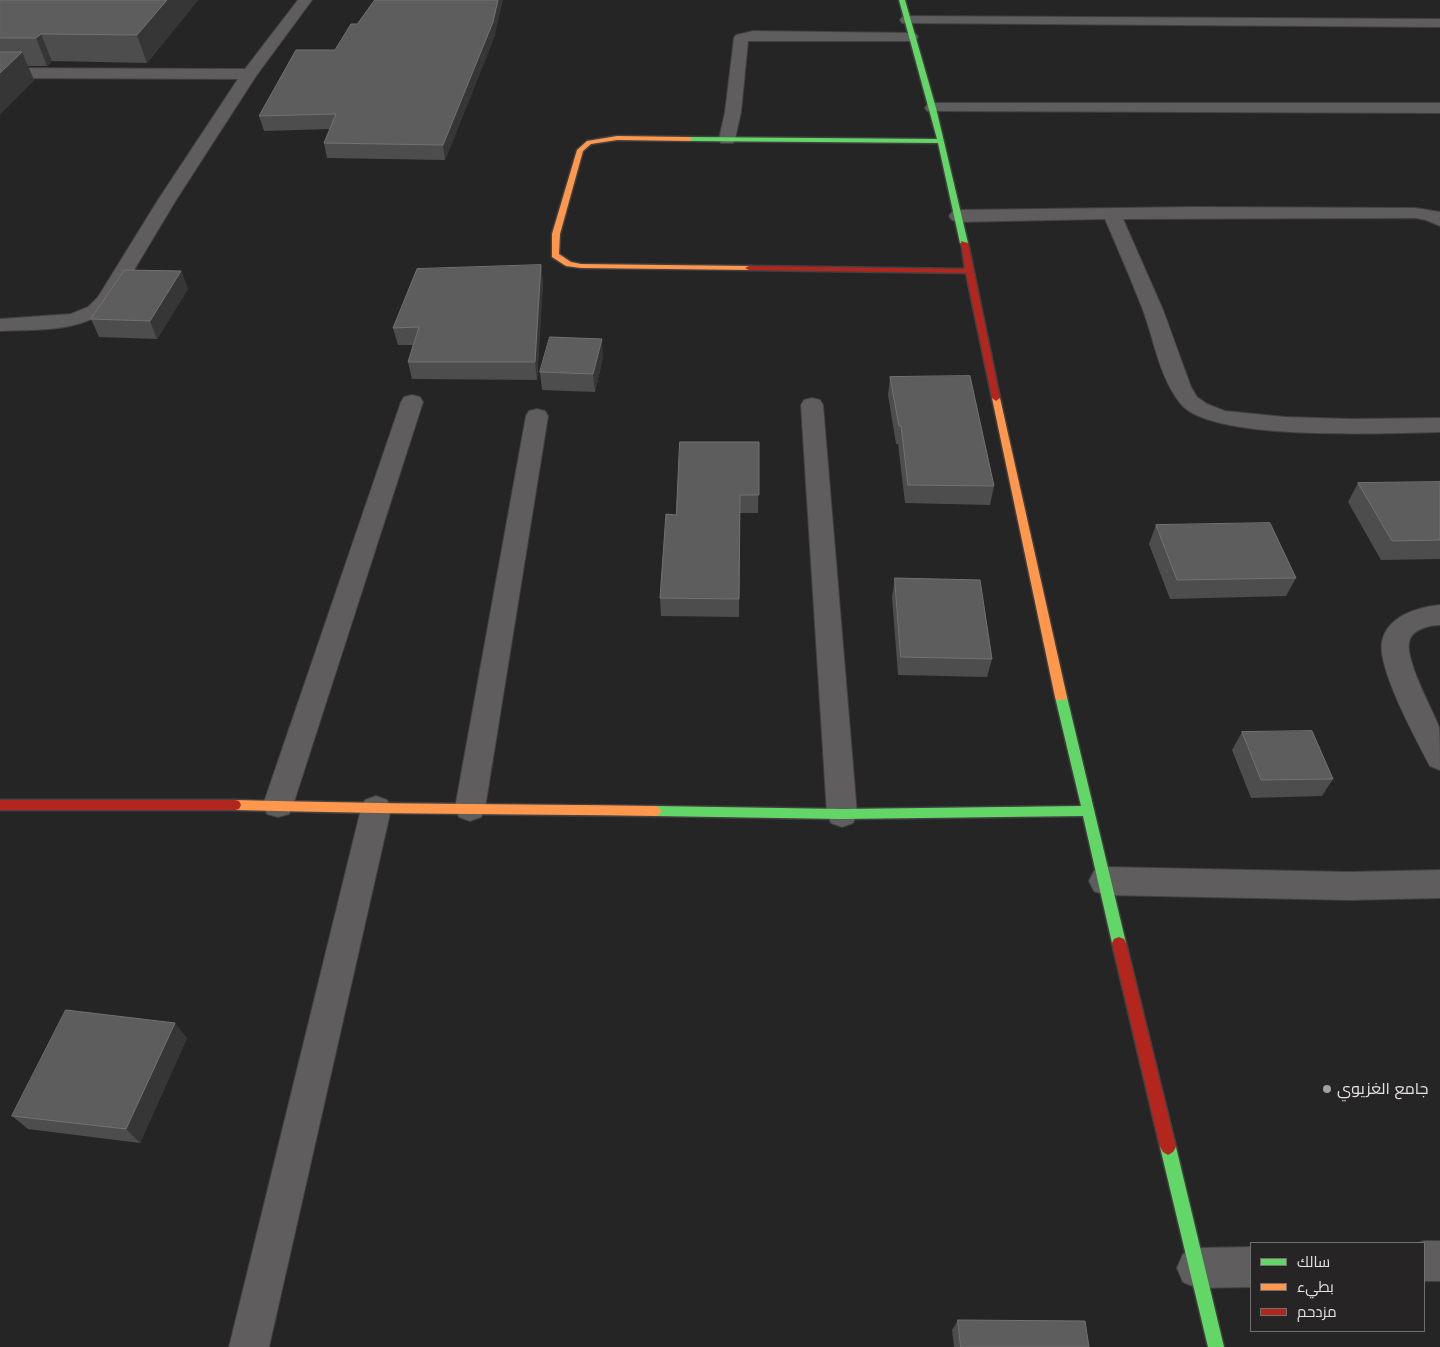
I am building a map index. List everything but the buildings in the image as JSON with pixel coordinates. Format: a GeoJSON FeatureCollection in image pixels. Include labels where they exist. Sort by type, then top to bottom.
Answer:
{"type":"FeatureCollection","features":[{"type":"Feature","properties":{"kind":"street"},"geometry":{"type":"LineString","coordinates":[[0,325],[75,320],[95,311],[106,301],[167,200],[249,74],[305,0]]}},
{"type":"Feature","properties":{"kind":"street"},"geometry":{"type":"LineString","coordinates":[[902,0],[911,37],[921,63],[933,108],[958,216],[1021,520],[1087,811],[1216,1347]]}},
{"type":"Feature","properties":{"kind":"street"},"geometry":{"type":"LineString","coordinates":[[1098,7],[1106,22]]}},
{"type":"Feature","properties":{"kind":"street"},"geometry":{"type":"LineString","coordinates":[[907,20],[1440,23]]}},
{"type":"Feature","properties":{"kind":"street"},"geometry":{"type":"LineString","coordinates":[[727,139],[733,112],[741,38],[753,35],[911,37]]}},
{"type":"Feature","properties":{"kind":"street"},"geometry":{"type":"LineString","coordinates":[[0,73],[249,74]]}},
{"type":"Feature","properties":{"kind":"street"},"geometry":{"type":"LineString","coordinates":[[933,108],[1440,108]]}},
{"type":"Feature","properties":{"kind":"street"},"geometry":{"type":"LineString","coordinates":[[940,141],[617,138],[589,142],[582,147],[556,234],[555,255],[569,264],[580,266],[969,271]]}},
{"type":"Feature","properties":{"kind":"street"},"geometry":{"type":"LineString","coordinates":[[958,216],[1416,213],[1431,215],[1440,220]]}},
{"type":"Feature","properties":{"kind":"street"},"geometry":{"type":"LineString","coordinates":[[1112,214],[1153,310],[1180,387],[1193,406],[1221,417],[1296,426],[1440,425]]}},
{"type":"Feature","properties":{"kind":"street"},"geometry":{"type":"LineString","coordinates":[[278,805],[412,402]]}},
{"type":"Feature","properties":{"kind":"street"},"geometry":{"type":"LineString","coordinates":[[812,405],[842,814]]}},
{"type":"Feature","properties":{"kind":"street"},"geometry":{"type":"LineString","coordinates":[[470,808],[537,416]]}},
{"type":"Feature","properties":{"kind":"street"},"geometry":{"type":"LineString","coordinates":[[1440,615],[1431,615],[1415,620],[1403,629],[1395,642],[1398,660],[1425,728],[1440,758]]}},
{"type":"Feature","properties":{"kind":"street"},"geometry":{"type":"LineString","coordinates":[[0,804],[278,805],[376,809],[470,808],[842,814],[1087,811]]}},
{"type":"Feature","properties":{"kind":"street"},"geometry":{"type":"LineString","coordinates":[[249,1347],[376,809]]}},
{"type":"Feature","properties":{"kind":"street"},"geometry":{"type":"LineString","coordinates":[[1105,881],[1350,886],[1440,884]]}},
{"type":"Feature","properties":{"kind":"street"},"geometry":{"type":"LineString","coordinates":[[1425,1261],[1440,1261]]}},
{"type":"Feature","properties":{"kind":"street"},"geometry":{"type":"LineString","coordinates":[[1197,1268],[1250,1266]]}},
{"type":"Feature","properties":{"kind":"traffic: fast"},"geometry":{"type":"LineString","coordinates":[[902,0],[933,108],[964,243]]}},
{"type":"Feature","properties":{"kind":"traffic: fast"},"geometry":{"type":"LineString","coordinates":[[689,139],[940,141]]}},
{"type":"Feature","properties":{"kind":"traffic: fast"},"geometry":{"type":"LineString","coordinates":[[1061,697],[1119,943]]}},
{"type":"Feature","properties":{"kind":"traffic: fast"},"geometry":{"type":"LineString","coordinates":[[655,811],[842,814],[1087,811]]}},
{"type":"Feature","properties":{"kind":"traffic: fast"},"geometry":{"type":"LineString","coordinates":[[1168,1147],[1216,1347]]}},
{"type":"Feature","properties":{"kind":"traffic: slow"},"geometry":{"type":"LineString","coordinates":[[689,139],[617,138],[589,142],[580,150],[556,234],[555,255],[569,264],[581,266],[749,268]]}},
{"type":"Feature","properties":{"kind":"traffic: slow"},"geometry":{"type":"LineString","coordinates":[[996,398],[1061,697]]}},
{"type":"Feature","properties":{"kind":"traffic: slow"},"geometry":{"type":"LineString","coordinates":[[235,805],[376,809],[470,808],[655,811]]}},
{"type":"Feature","properties":{"kind":"traffic: jam"},"geometry":{"type":"LineString","coordinates":[[964,243],[996,398]]}},
{"type":"Feature","properties":{"kind":"traffic: jam"},"geometry":{"type":"LineString","coordinates":[[749,268],[969,271]]}},
{"type":"Feature","properties":{"kind":"traffic: jam"},"geometry":{"type":"LineString","coordinates":[[0,805],[235,805]]}},
{"type":"Feature","properties":{"kind":"traffic: jam"},"geometry":{"type":"LineString","coordinates":[[1119,943],[1168,1147]]}},
{"type":"Feature","properties":{"kind":"place","name":"جامع الغزيوي"},"geometry":{"type":"Point","coordinates":[1327,1089]}}]}
